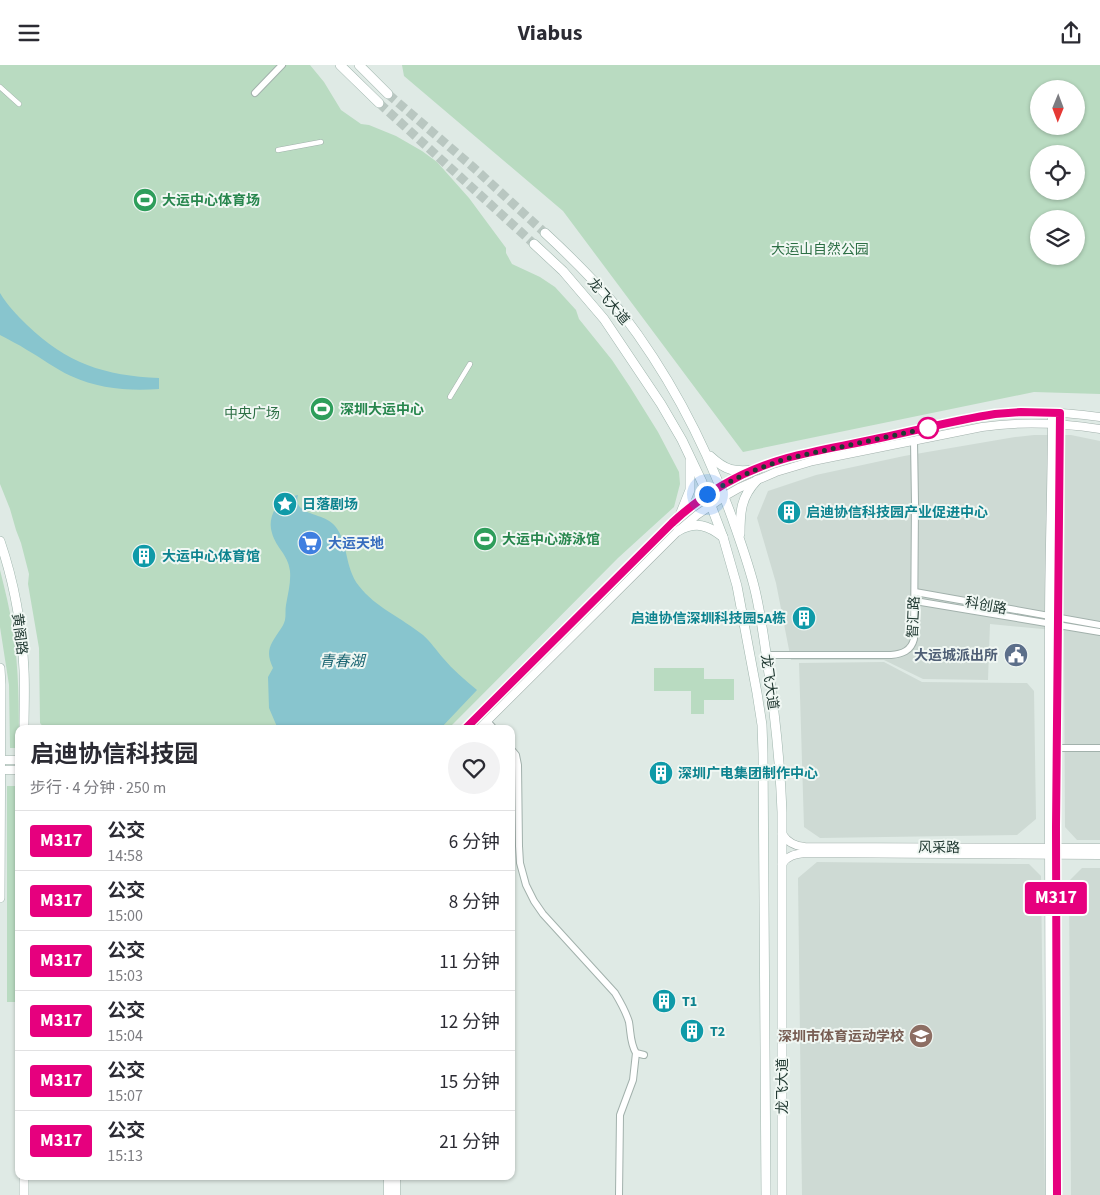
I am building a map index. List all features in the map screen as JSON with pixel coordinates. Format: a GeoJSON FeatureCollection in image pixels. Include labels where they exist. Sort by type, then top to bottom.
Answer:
{"type":"FeatureCollection","features":[{"type":"Feature","properties":{"kind":"main road"},"geometry":{"type":"LineString","coordinates":[[340,65],[379,103]]}},
{"type":"Feature","properties":{"kind":"main road"},"geometry":{"type":"LineString","coordinates":[[359,65],[388,94]]}},
{"type":"Feature","properties":{"kind":"main road","name":"龙飞大道"},"geometry":{"type":"LineString","coordinates":[[545,233],[620,311],[664,375],[694,426],[707,453],[741,541],[755,589],[773,698],[781,771],[782,1195]]}},
{"type":"Feature","properties":{"kind":"main road","name":"龙飞大道"},"geometry":{"type":"LineString","coordinates":[[534,244],[563,271],[604,319],[661,404],[682,440],[707,494],[724,537],[737,587],[754,674],[762,725],[764,753],[766,1195]]}},
{"type":"Feature","properties":{"kind":"main road"},"geometry":{"type":"LineString","coordinates":[[707,453],[728,469],[735,471],[755,470]]}},
{"type":"Feature","properties":{"kind":"main road"},"geometry":{"type":"LineString","coordinates":[[680,515],[690,490],[689,455]]}},
{"type":"Feature","properties":{"kind":"main road"},"geometry":{"type":"LineString","coordinates":[[741,541],[740,515],[744,497],[757,480]]}},
{"type":"Feature","properties":{"kind":"main road"},"geometry":{"type":"LineString","coordinates":[[678,531],[685,527],[703,526],[724,537]]}},
{"type":"Feature","properties":{"kind":"main road","name":"黄阁路"},"geometry":{"type":"LineString","coordinates":[[0,541],[11,579],[22,643],[25,725]]}},
{"type":"Feature","properties":{"kind":"main road","name":"黄阁路"},"geometry":{"type":"LineString","coordinates":[[0,668],[0,898]]}},
{"type":"Feature","properties":{"kind":"main road"},"geometry":{"type":"LineString","coordinates":[[24,1180],[24,1195]]}},
{"type":"Feature","properties":{"kind":"street"},"geometry":{"type":"LineString","coordinates":[[255,93],[282,65]]}},
{"type":"Feature","properties":{"kind":"street"},"geometry":{"type":"LineString","coordinates":[[0,87],[19,104]]}},
{"type":"Feature","properties":{"kind":"street"},"geometry":{"type":"LineString","coordinates":[[278,150],[321,142]]}},
{"type":"Feature","properties":{"kind":"street"},"geometry":{"type":"LineString","coordinates":[[450,397],[470,364]]}},
{"type":"Feature","properties":{"kind":"street"},"geometry":{"type":"LineString","coordinates":[[469,725],[680,515],[707,494],[721,486],[755,470],[800,455],[980,417],[1014,412],[1100,417]]}},
{"type":"Feature","properties":{"kind":"street"},"geometry":{"type":"LineString","coordinates":[[1050,1195],[1052,481],[1056,413]]}},
{"type":"Feature","properties":{"kind":"street"},"geometry":{"type":"LineString","coordinates":[[483,725],[678,531],[711,505],[739,488],[807,463],[1000,424],[1056,424],[1100,429]]}},
{"type":"Feature","properties":{"kind":"street","name":"智汇路"},"geometry":{"type":"LineString","coordinates":[[766,655],[891,655],[902,653],[910,648],[914,639],[915,601],[914,441]]}},
{"type":"Feature","properties":{"kind":"street","name":"科创路"},"geometry":{"type":"LineString","coordinates":[[915,592],[1053,621]]}},
{"type":"Feature","properties":{"kind":"street"},"geometry":{"type":"LineString","coordinates":[[915,601],[1053,621],[1100,625]]}},
{"type":"Feature","properties":{"kind":"street"},"geometry":{"type":"LineString","coordinates":[[1053,621],[1100,632]]}},
{"type":"Feature","properties":{"kind":"street"},"geometry":{"type":"LineString","coordinates":[[1053,621],[1057,748],[1052,852],[1057,1195]]}},
{"type":"Feature","properties":{"kind":"street"},"geometry":{"type":"LineString","coordinates":[[487,721],[490,725]]}},
{"type":"Feature","properties":{"kind":"street"},"geometry":{"type":"LineString","coordinates":[[1057,748],[1100,748]]}},
{"type":"Feature","properties":{"kind":"street"},"geometry":{"type":"LineString","coordinates":[[515,754],[518,765],[520,863],[526,885],[543,914],[615,993],[623,1005],[628,1019],[632,1045],[636,1053],[633,1079],[620,1115],[619,1195]]}},
{"type":"Feature","properties":{"kind":"street"},"geometry":{"type":"LineString","coordinates":[[0,760],[15,760]]}},
{"type":"Feature","properties":{"kind":"street"},"geometry":{"type":"LineString","coordinates":[[0,770],[15,770]]}},
{"type":"Feature","properties":{"kind":"street","name":"风采路"},"geometry":{"type":"LineString","coordinates":[[782,834],[792,844],[805,847],[1052,852],[1100,855]]}},
{"type":"Feature","properties":{"kind":"street","name":"风采路"},"geometry":{"type":"LineString","coordinates":[[782,864],[790,857],[804,853],[1052,852],[1100,848]]}},
{"type":"Feature","properties":{"kind":"street"},"geometry":{"type":"LineString","coordinates":[[636,1053],[644,1055]]}},
{"type":"Feature","properties":{"kind":"street"},"geometry":{"type":"LineString","coordinates":[[388,1180],[388,1195]]}},
{"type":"Feature","properties":{"kind":"street"},"geometry":{"type":"LineString","coordinates":[[396,1180],[396,1195]]}},
{"type":"Feature","properties":{"kind":"shaded area"},"geometry":{"type":"Polygon","coordinates":[[[1034,435],[1071,435],[1100,441],[1100,840],[1077,840],[1065,827],[1064,631],[990,624],[988,680],[923,679],[884,660],[791,660],[776,583],[757,518],[768,491],[816,475],[904,456],[1034,435]]]}},
{"type":"Feature","properties":{"kind":"shaded area"},"geometry":{"type":"Polygon","coordinates":[[[884,662],[922,682],[1027,683],[1034,691],[1036,819],[1017,835],[820,838],[804,827],[799,663],[884,662]]]}},
{"type":"Feature","properties":{"kind":"shaded area","name":"深圳市体育运动学校"},"geometry":{"type":"Polygon","coordinates":[[[817,862],[1029,864],[1041,876],[1045,1195],[802,1195],[798,878],[817,862]]]}},
{"type":"Feature","properties":{"kind":"shaded area"},"geometry":{"type":"Polygon","coordinates":[[[1082,868],[1100,868],[1100,1195],[1071,1195],[1069,881],[1082,868]]]}},
{"type":"Feature","properties":{"kind":"green space","name":"深圳大运中心"},"geometry":{"type":"Polygon","coordinates":[[[0,65],[310,65],[324,82],[341,110],[361,124],[369,125],[396,136],[437,162],[469,198],[506,248],[506,253],[512,264],[540,277],[555,287],[576,310],[579,319],[612,360],[658,432],[679,472],[680,484],[674,507],[618,558],[452,725],[42,725],[40,723],[39,648],[28,584],[29,574],[21,543],[0,484],[0,65]]]}},
{"type":"Feature","properties":{"kind":"green space","name":"大运山自然公园"},"geometry":{"type":"Polygon","coordinates":[[[402,65],[1100,65],[1100,394],[1034,392],[743,452],[563,211],[404,76],[402,65]]]}},
{"type":"Feature","properties":{"kind":"green space"},"geometry":{"type":"Polygon","coordinates":[[[0,570],[15,645],[19,725],[15,725],[15,748],[10,748],[9,685],[0,627],[0,570]]]}},
{"type":"Feature","properties":{"kind":"green space"},"geometry":{"type":"Polygon","coordinates":[[[654,668],[704,668],[704,679],[734,679],[734,700],[704,700],[704,714],[691,714],[691,691],[654,691],[654,668]]]}},
{"type":"Feature","properties":{"kind":"green space"},"geometry":{"type":"Polygon","coordinates":[[[7,786],[15,786],[15,1002],[7,1002],[7,786]]]}},
{"type":"Feature","properties":{"kind":"water"},"geometry":{"type":"Polygon","coordinates":[[[0,293],[12,310],[27,325],[56,349],[87,365],[104,370],[139,377],[159,378],[159,389],[137,390],[92,384],[59,370],[0,335],[0,293]]]}},
{"type":"Feature","properties":{"kind":"water","name":"青春湖"},"geometry":{"type":"Polygon","coordinates":[[[298,495],[297,502],[300,507],[324,518],[335,526],[343,540],[354,579],[365,593],[423,635],[451,667],[477,690],[444,725],[276,725],[269,708],[268,677],[273,668],[269,652],[271,644],[285,620],[290,571],[287,560],[274,538],[271,519],[277,506],[287,498],[298,495]]]}},
{"type":"Feature","properties":{"kind":"tunnel"},"geometry":{"type":"LineString","coordinates":[[388,94],[474,168],[545,233]]}},
{"type":"Feature","properties":{"kind":"tunnel"},"geometry":{"type":"LineString","coordinates":[[379,103],[534,244]]}},
{"type":"Feature","properties":{"kind":"bus line","name":"M317"},"geometry":{"type":"LineString","coordinates":[[469,725],[680,515],[707,494],[721,486],[755,470],[785,459],[836,447],[995,414],[1021,412],[1060,413],[1056,827],[1057,1195]]}},
{"type":"Feature","properties":{"kind":"place","name":"大运中心体育场"},"geometry":{"type":"Point","coordinates":[145,200]}},
{"type":"Feature","properties":{"kind":"place","name":"深圳大运中心"},"geometry":{"type":"Point","coordinates":[322,409]}},
{"type":"Feature","properties":{"kind":"place","name":"日落剧场"},"geometry":{"type":"Point","coordinates":[285,504]}},
{"type":"Feature","properties":{"kind":"place","name":"启迪协信科技园产业促进中心"},"geometry":{"type":"Point","coordinates":[789,512]}},
{"type":"Feature","properties":{"kind":"place","name":"大运中心游泳馆"},"geometry":{"type":"Point","coordinates":[485,539]}},
{"type":"Feature","properties":{"kind":"place","name":"大运天地"},"geometry":{"type":"Point","coordinates":[310,543]}},
{"type":"Feature","properties":{"kind":"place","name":"大运中心体育馆"},"geometry":{"type":"Point","coordinates":[144,556]}},
{"type":"Feature","properties":{"kind":"place","name":"启迪协信深圳科技园5A栋"},"geometry":{"type":"Point","coordinates":[804,618]}},
{"type":"Feature","properties":{"kind":"place","name":"大运城派出所"},"geometry":{"type":"Point","coordinates":[1016,655]}},
{"type":"Feature","properties":{"kind":"place","name":"深圳广电集团制作中心"},"geometry":{"type":"Point","coordinates":[661,773]}},
{"type":"Feature","properties":{"kind":"place","name":"T1"},"geometry":{"type":"Point","coordinates":[664,1001]}},
{"type":"Feature","properties":{"kind":"place","name":"T2"},"geometry":{"type":"Point","coordinates":[692,1031]}},
{"type":"Feature","properties":{"kind":"place","name":"深圳市体育运动学校"},"geometry":{"type":"Point","coordinates":[921,1036]}},
{"type":"Feature","properties":{"kind":"route"},"geometry":{"type":"LineString","coordinates":[[707,494],[755,470],[785,459],[928,428]]}},
{"type":"Feature","properties":{"kind":"park label","name":"中央广场"},"geometry":{"type":"Point","coordinates":[252,413]}}]}
